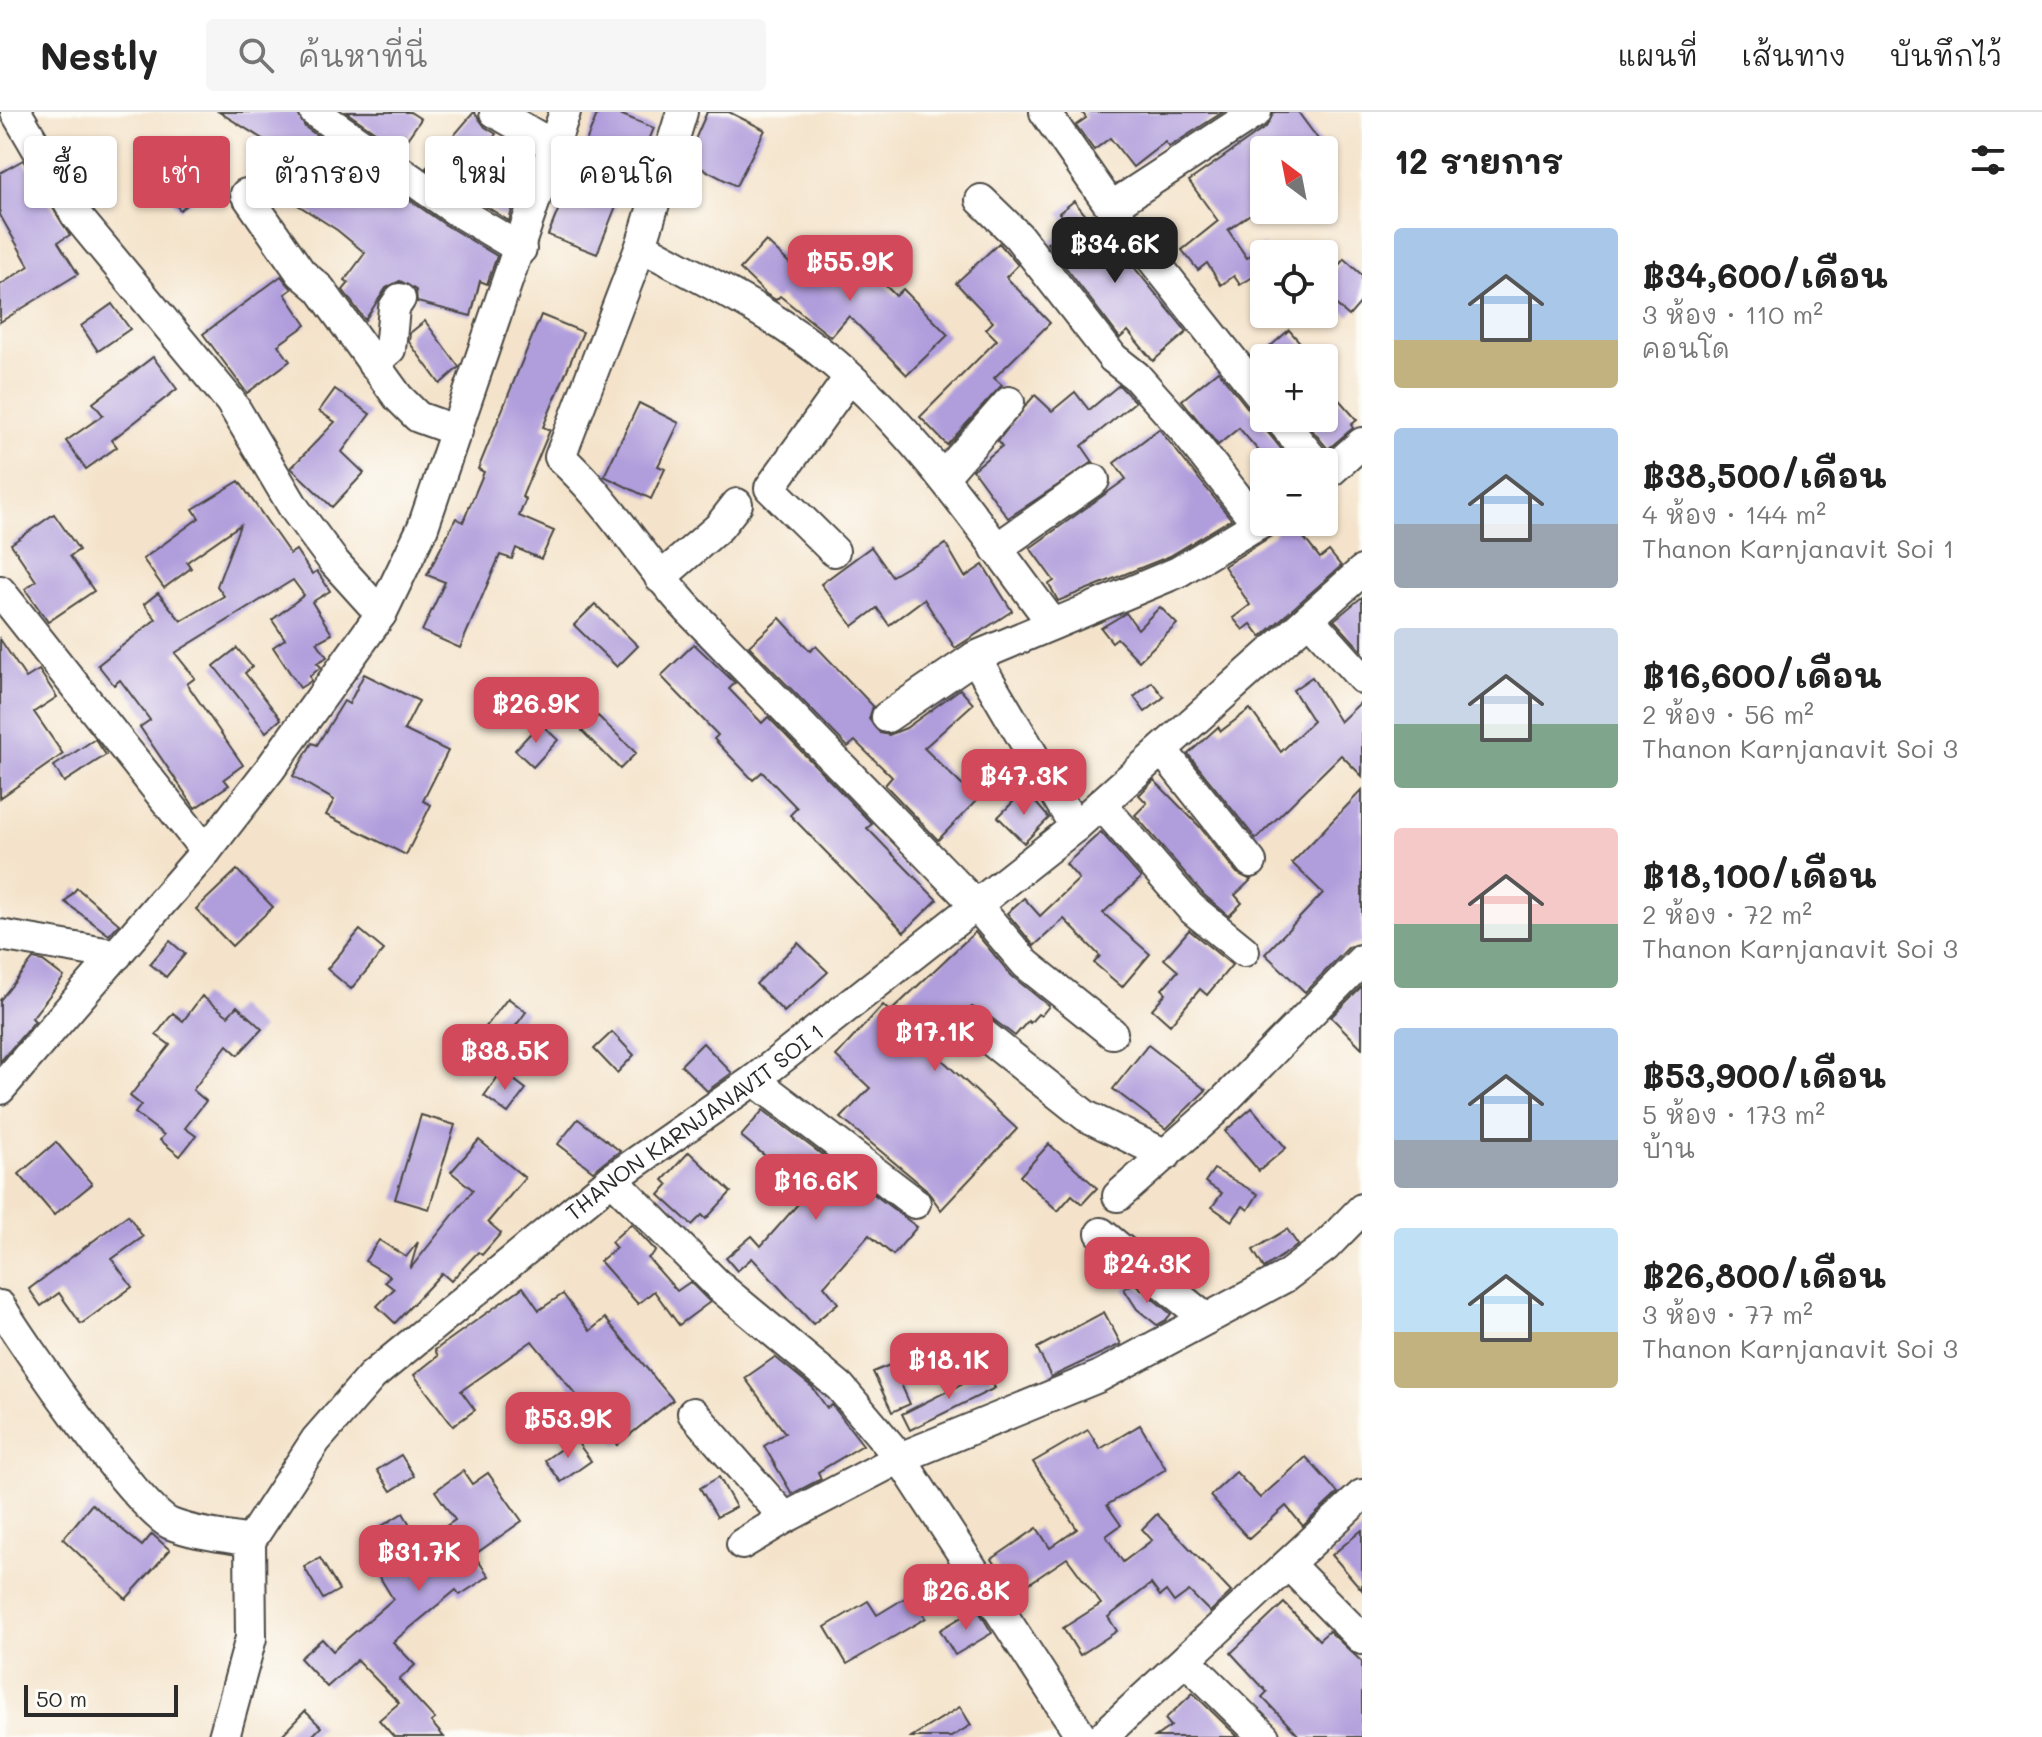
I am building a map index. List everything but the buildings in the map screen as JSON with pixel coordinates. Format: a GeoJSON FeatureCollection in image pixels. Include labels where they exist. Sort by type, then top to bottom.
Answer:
{"type":"FeatureCollection","features":[{"type":"Feature","properties":{"kind":"street"},"geometry":{"type":"LineString","coordinates":[[16,112],[76,215],[231,402],[294,508],[334,562],[381,614]]}},
{"type":"Feature","properties":{"kind":"street"},"geometry":{"type":"LineString","coordinates":[[315,112],[454,209],[521,249]]}},
{"type":"Feature","properties":{"kind":"street"},"geometry":{"type":"LineString","coordinates":[[495,112],[551,144]]}},
{"type":"Feature","properties":{"kind":"street"},"geometry":{"type":"LineString","coordinates":[[557,136],[565,112]]}},
{"type":"Feature","properties":{"kind":"street"},"geometry":{"type":"LineString","coordinates":[[682,112],[641,246],[560,457],[587,481],[660,578],[976,905],[1026,964],[1112,1033]]}},
{"type":"Feature","properties":{"kind":"street"},"geometry":{"type":"LineString","coordinates":[[1045,112],[1111,207],[1250,382]]}},
{"type":"Feature","properties":{"kind":"street"},"geometry":{"type":"LineString","coordinates":[[1111,207],[1256,112]]}},
{"type":"Feature","properties":{"kind":"street"},"geometry":{"type":"LineString","coordinates":[[0,1089],[206,851],[280,757],[381,614],[413,552],[521,249],[551,155]]}},
{"type":"Feature","properties":{"kind":"street"},"geometry":{"type":"LineString","coordinates":[[981,200],[1018,236],[1113,358],[1136,376],[1250,509]]}},
{"type":"Feature","properties":{"kind":"street"},"geometry":{"type":"LineString","coordinates":[[256,208],[301,273],[320,289],[373,364],[418,417],[457,431]]}},
{"type":"Feature","properties":{"kind":"street"},"geometry":{"type":"LineString","coordinates":[[641,246],[772,318],[849,378],[892,419],[943,477],[1053,624]]}},
{"type":"Feature","properties":{"kind":"street"},"geometry":{"type":"LineString","coordinates":[[373,364],[390,349],[394,308],[400,299]]}},
{"type":"Feature","properties":{"kind":"street"},"geometry":{"type":"LineString","coordinates":[[834,551],[770,488],[849,378]]}},
{"type":"Feature","properties":{"kind":"street"},"geometry":{"type":"LineString","coordinates":[[943,477],[1009,402]]}},
{"type":"Feature","properties":{"kind":"street"},"geometry":{"type":"LineString","coordinates":[[1290,432],[1303,448]]}},
{"type":"Feature","properties":{"kind":"street"},"geometry":{"type":"LineString","coordinates":[[1338,460],[1362,443]]}},
{"type":"Feature","properties":{"kind":"street"},"geometry":{"type":"LineString","coordinates":[[996,549],[1094,480]]}},
{"type":"Feature","properties":{"kind":"street"},"geometry":{"type":"LineString","coordinates":[[660,578],[719,527],[737,504]]}},
{"type":"Feature","properties":{"kind":"street"},"geometry":{"type":"LineString","coordinates":[[887,717],[975,657],[1178,572],[1250,529]]}},
{"type":"Feature","properties":{"kind":"street","name":"THANON KARNJANAVIT SOI 1"},"geometry":{"type":"LineString","coordinates":[[250,1541],[316,1440],[372,1376],[612,1179],[754,1080],[1075,827],[1362,571]]}},
{"type":"Feature","properties":{"kind":"street"},"geometry":{"type":"LineString","coordinates":[[0,591],[206,851]]}},
{"type":"Feature","properties":{"kind":"street"},"geometry":{"type":"LineString","coordinates":[[1309,619],[1362,678]]}},
{"type":"Feature","properties":{"kind":"street"},"geometry":{"type":"LineString","coordinates":[[975,657],[1075,827]]}},
{"type":"Feature","properties":{"kind":"street"},"geometry":{"type":"LineString","coordinates":[[1162,750],[1251,862]]}},
{"type":"Feature","properties":{"kind":"street"},"geometry":{"type":"LineString","coordinates":[[1101,804],[1191,908],[1244,951]]}},
{"type":"Feature","properties":{"kind":"street"},"geometry":{"type":"LineString","coordinates":[[0,935],[117,955]]}},
{"type":"Feature","properties":{"kind":"street"},"geometry":{"type":"LineString","coordinates":[[1118,1196],[1166,1155],[1362,960]]}},
{"type":"Feature","properties":{"kind":"street"},"geometry":{"type":"LineString","coordinates":[[974,1027],[1086,1116],[1166,1155]]}},
{"type":"Feature","properties":{"kind":"street"},"geometry":{"type":"LineString","coordinates":[[754,1080],[915,1203]]}},
{"type":"Feature","properties":{"kind":"street"},"geometry":{"type":"LineString","coordinates":[[612,1179],[720,1287],[840,1387],[900,1458],[1082,1737]]}},
{"type":"Feature","properties":{"kind":"street"},"geometry":{"type":"LineString","coordinates":[[742,1544],[900,1458],[1098,1377],[1206,1319],[1305,1263],[1362,1209]]}},
{"type":"Feature","properties":{"kind":"street"},"geometry":{"type":"LineString","coordinates":[[1101,1233],[1206,1319]]}},
{"type":"Feature","properties":{"kind":"street"},"geometry":{"type":"LineString","coordinates":[[5,1326],[154,1512],[171,1524],[250,1541],[254,1604],[251,1638],[224,1737]]}},
{"type":"Feature","properties":{"kind":"street"},"geometry":{"type":"LineString","coordinates":[[693,1413],[785,1518]]}},
{"type":"Feature","properties":{"kind":"street"},"geometry":{"type":"LineString","coordinates":[[1102,1737],[1362,1495]]}},
{"type":"Feature","properties":{"kind":"street"},"geometry":{"type":"LineString","coordinates":[[1289,1565],[1362,1639]]}},
{"type":"Feature","properties":{"kind":"street"},"geometry":{"type":"LineString","coordinates":[[1186,1660],[1264,1737]]}}]}
